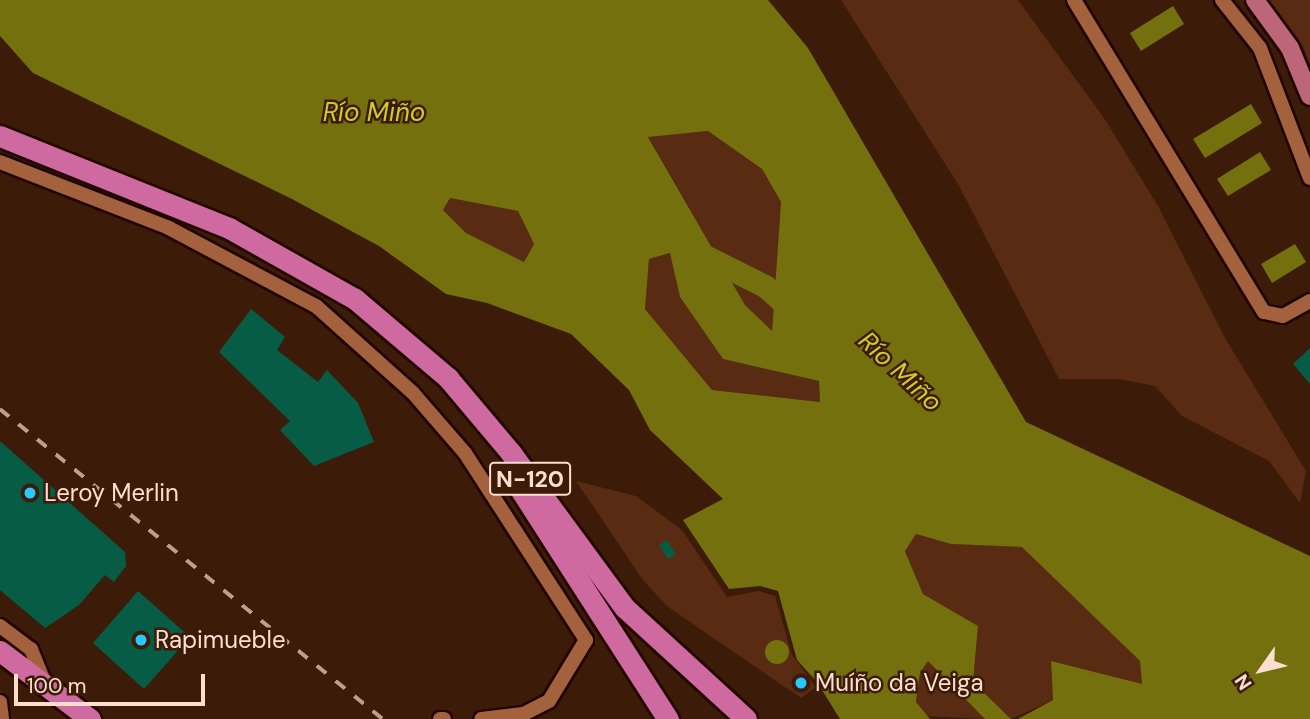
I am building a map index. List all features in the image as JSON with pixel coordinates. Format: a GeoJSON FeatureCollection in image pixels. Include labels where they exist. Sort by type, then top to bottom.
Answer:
{"type":"FeatureCollection","features":[{"type":"Feature","properties":{"kind":"highway","name":"N-120"},"geometry":{"type":"LineString","coordinates":[[0,136],[205,218],[293,262],[355,299],[448,378],[511,453],[625,608],[746,719]]}},
{"type":"Feature","properties":{"kind":"highway"},"geometry":{"type":"LineString","coordinates":[[293,262],[381,329],[430,373],[468,418],[512,476],[668,719]]}},
{"type":"Feature","properties":{"kind":"highway"},"geometry":{"type":"LineString","coordinates":[[0,651],[90,719]]}},
{"type":"Feature","properties":{"kind":"highway"},"geometry":{"type":"LineString","coordinates":[[71,705],[96,719]]}},
{"type":"Feature","properties":{"kind":"main road"},"geometry":{"type":"LineString","coordinates":[[1255,0],[1290,48],[1310,96]]}},
{"type":"Feature","properties":{"kind":"street"},"geometry":{"type":"LineString","coordinates":[[1074,0],[1264,312],[1283,316],[1310,301]]}},
{"type":"Feature","properties":{"kind":"street"},"geometry":{"type":"LineString","coordinates":[[1222,0],[1260,48],[1310,178]]}},
{"type":"Feature","properties":{"kind":"street"},"geometry":{"type":"LineString","coordinates":[[0,162],[170,228],[316,306],[413,393],[465,453],[586,640],[550,701],[523,714],[481,719]]}},
{"type":"Feature","properties":{"kind":"street"},"geometry":{"type":"LineString","coordinates":[[0,626],[31,649],[46,686]]}},
{"type":"Feature","properties":{"kind":"street"},"geometry":{"type":"LineString","coordinates":[[0,702],[2,719]]}},
{"type":"Feature","properties":{"kind":"shaded area"},"geometry":{"type":"Polygon","coordinates":[[[841,0],[1018,0],[1104,118],[1158,206],[1225,338],[1306,471],[1300,503],[1269,461],[1182,416],[1155,386],[1119,379],[1059,379],[958,184],[841,0]]]}},
{"type":"Feature","properties":{"kind":"shaded area"},"geometry":{"type":"Polygon","coordinates":[[[1268,0],[1310,0],[1310,65],[1303,46],[1268,0]]]}},
{"type":"Feature","properties":{"kind":"shaded area"},"geometry":{"type":"Polygon","coordinates":[[[708,131],[762,169],[781,202],[772,332],[745,305],[648,136],[708,131]]]}},
{"type":"Feature","properties":{"kind":"shaded area"},"geometry":{"type":"Polygon","coordinates":[[[450,198],[518,211],[534,244],[524,262],[466,233],[443,210],[450,198]]]}},
{"type":"Feature","properties":{"kind":"shaded area"},"geometry":{"type":"Polygon","coordinates":[[[671,253],[680,297],[723,359],[819,381],[820,402],[712,390],[645,309],[649,259],[671,253]]]}},
{"type":"Feature","properties":{"kind":"shaded area"},"geometry":{"type":"Polygon","coordinates":[[[576,481],[636,496],[682,530],[727,597],[759,591],[775,596],[792,655],[816,687],[801,698],[668,607],[643,580],[576,481]]]}},
{"type":"Feature","properties":{"kind":"shaded area"},"geometry":{"type":"Polygon","coordinates":[[[916,534],[951,544],[1022,546],[1140,661],[1142,685],[1051,661],[1053,700],[1011,719],[973,682],[978,626],[923,594],[905,550],[916,534]]]}},
{"type":"Feature","properties":{"kind":"shaded area"},"geometry":{"type":"Polygon","coordinates":[[[928,660],[979,709],[985,719],[924,716],[916,702],[920,673],[928,660]]]}},
{"type":"Feature","properties":{"kind":"water","name":"Río Miño"},"geometry":{"type":"Polygon","coordinates":[[[0,0],[768,0],[808,48],[1026,422],[1310,556],[1310,719],[1018,719],[1053,700],[1051,661],[1142,684],[1140,661],[1022,547],[951,544],[916,534],[905,551],[923,594],[978,626],[973,682],[1011,719],[985,719],[928,661],[920,673],[916,702],[930,719],[840,719],[817,682],[797,660],[778,591],[760,586],[729,589],[683,520],[723,499],[650,430],[629,390],[571,334],[487,303],[446,294],[379,246],[292,199],[33,73],[0,36],[0,0]],[[708,131],[648,137],[745,305],[772,331],[781,202],[762,169],[708,131]],[[450,198],[443,210],[466,233],[524,262],[534,244],[518,211],[450,198]],[[670,253],[649,259],[645,309],[712,390],[820,402],[819,381],[723,359],[680,297],[670,253]]]}},
{"type":"Feature","properties":{"kind":"water"},"geometry":{"type":"Polygon","coordinates":[[[1173,6],[1184,24],[1141,51],[1130,33],[1173,6]]]}},
{"type":"Feature","properties":{"kind":"water"},"geometry":{"type":"Polygon","coordinates":[[[1251,104],[1262,123],[1205,158],[1193,139],[1251,104]]]}},
{"type":"Feature","properties":{"kind":"water"},"geometry":{"type":"Polygon","coordinates":[[[1260,152],[1271,170],[1228,196],[1217,179],[1260,152]]]}},
{"type":"Feature","properties":{"kind":"water"},"geometry":{"type":"Polygon","coordinates":[[[1295,244],[1306,262],[1272,283],[1261,264],[1295,244]]]}},
{"type":"Feature","properties":{"kind":"water"},"geometry":{"type":"Polygon","coordinates":[[[777,640],[786,643],[789,652],[786,661],[777,664],[768,661],[765,652],[768,643],[777,640]]]}},
{"type":"Feature","properties":{"kind":"building"},"geometry":{"type":"Polygon","coordinates":[[[251,309],[285,337],[277,350],[318,382],[327,370],[358,403],[374,442],[314,466],[280,430],[290,421],[219,352],[251,309]]]}},
{"type":"Feature","properties":{"kind":"building"},"geometry":{"type":"Polygon","coordinates":[[[1310,348],[1310,384],[1293,364],[1310,348]]]}},
{"type":"Feature","properties":{"kind":"building","name":"Leroy Merlin"},"geometry":{"type":"Polygon","coordinates":[[[0,441],[125,552],[126,566],[114,582],[105,575],[79,605],[45,628],[0,590],[0,441]]]}},
{"type":"Feature","properties":{"kind":"building"},"geometry":{"type":"Polygon","coordinates":[[[667,540],[676,554],[668,559],[659,545],[667,540]]]}},
{"type":"Feature","properties":{"kind":"building","name":"Rapimueble"},"geometry":{"type":"Polygon","coordinates":[[[138,591],[190,637],[144,689],[93,643],[138,591]]]}},
{"type":"Feature","properties":{"kind":"building","name":"Muíño da Veiga"},"geometry":{"type":"Polygon","coordinates":[[[794,675],[810,682],[802,692],[793,685],[794,675]]]}},
{"type":"Feature","properties":{"kind":"waterway","name":"Río Miño"},"geometry":{"type":"LineString","coordinates":[[695,251],[765,286],[798,316]]}},
{"type":"Feature","properties":{"kind":"railway"},"geometry":{"type":"LineString","coordinates":[[0,409],[383,719]]}},
{"type":"Feature","properties":{"kind":"place","name":"Leroy Merlin"},"geometry":{"type":"Point","coordinates":[30,493]}},
{"type":"Feature","properties":{"kind":"place","name":"Rapimueble"},"geometry":{"type":"Point","coordinates":[141,640]}},
{"type":"Feature","properties":{"kind":"place","name":"Muíño da Veiga"},"geometry":{"type":"Point","coordinates":[801,683]}}]}
